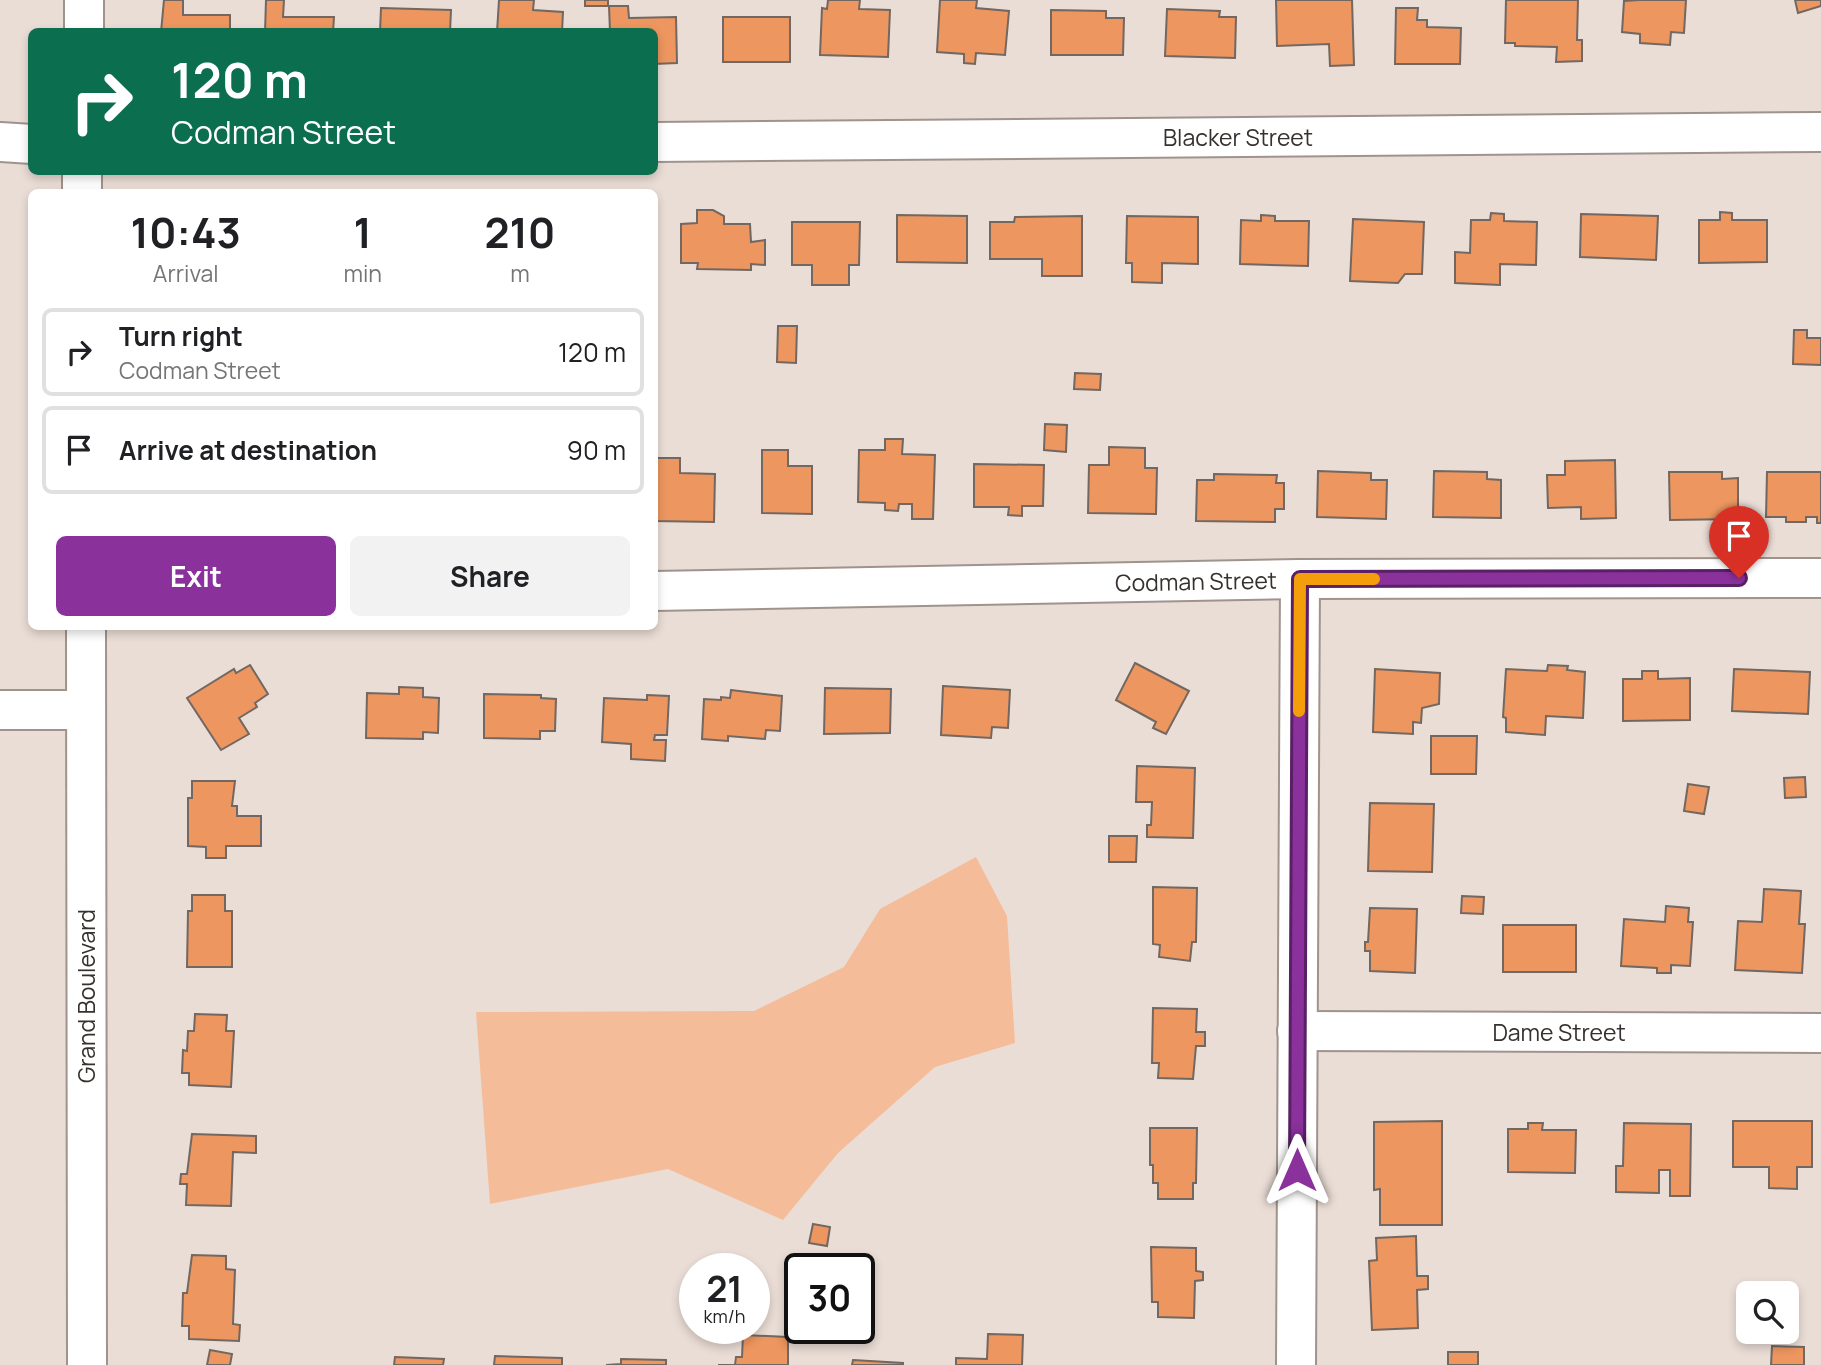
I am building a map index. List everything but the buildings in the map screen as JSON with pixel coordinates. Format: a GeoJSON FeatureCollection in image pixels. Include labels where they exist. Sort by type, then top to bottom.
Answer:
{"type":"FeatureCollection","features":[{"type":"Feature","properties":{"kind":"street"},"geometry":{"type":"LineString","coordinates":[[84,0],[84,28]]}},
{"type":"Feature","properties":{"kind":"street","name":"Blacker Street"},"geometry":{"type":"LineString","coordinates":[[658,142],[1821,132]]}},
{"type":"Feature","properties":{"kind":"street"},"geometry":{"type":"LineString","coordinates":[[0,142],[28,144]]}},
{"type":"Feature","properties":{"kind":"street","name":"Codman Street"},"geometry":{"type":"LineString","coordinates":[[658,591],[1300,579],[1821,578]]}},
{"type":"Feature","properties":{"kind":"street"},"geometry":{"type":"LineString","coordinates":[[1296,1365],[1300,579]]}},
{"type":"Feature","properties":{"kind":"street","name":"Grand Boulevard"},"geometry":{"type":"LineString","coordinates":[[86,630],[87,1365]]}},
{"type":"Feature","properties":{"kind":"street"},"geometry":{"type":"LineString","coordinates":[[0,710],[86,710]]}},
{"type":"Feature","properties":{"kind":"street","name":"Dame Street"},"geometry":{"type":"LineString","coordinates":[[1297,1031],[1821,1033]]}},
{"type":"Feature","properties":{"kind":"shaded area"},"geometry":{"type":"Polygon","coordinates":[[[976,857],[1007,916],[1015,1043],[935,1067],[838,1153],[783,1220],[668,1169],[490,1204],[476,1012],[754,1011],[844,967],[880,909],[976,857]]]}},
{"type":"Feature","properties":{"kind":"slow traffic"},"geometry":{"type":"LineString","coordinates":[[1299,711],[1300,579],[1374,579]]}},
{"type":"Feature","properties":{"kind":"route"},"geometry":{"type":"LineString","coordinates":[[1297,1170],[1300,579],[1739,578]]}}]}
